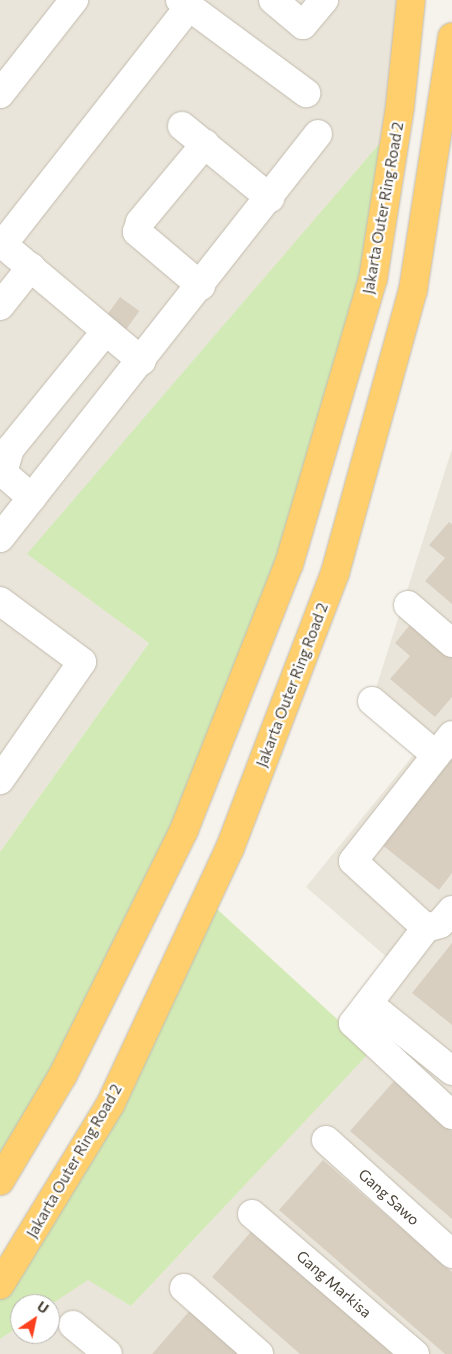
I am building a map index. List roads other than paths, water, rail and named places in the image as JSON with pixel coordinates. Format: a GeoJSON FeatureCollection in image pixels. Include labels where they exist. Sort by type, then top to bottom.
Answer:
{"type":"FeatureCollection","features":[{"type":"Feature","properties":{"kind":"highway","name":"Jakarta Outer Ring Road 2"},"geometry":{"type":"LineString","coordinates":[[0,1181],[63,1075],[184,830],[289,564],[373,279],[400,106],[411,0]]}},
{"type":"Feature","properties":{"kind":"highway","name":"Jakarta Outer Ring Road 2"},"geometry":{"type":"LineString","coordinates":[[0,1286],[110,1103],[230,848],[335,574],[414,290],[452,37]]}},
{"type":"Feature","properties":{"kind":"street"},"geometry":{"type":"LineString","coordinates":[[0,94],[74,0]]}},
{"type":"Feature","properties":{"kind":"street"},"geometry":{"type":"LineString","coordinates":[[273,0],[303,25],[324,0]]}},
{"type":"Feature","properties":{"kind":"street"},"geometry":{"type":"LineString","coordinates":[[142,361],[2,243],[185,4],[306,93]]}},
{"type":"Feature","properties":{"kind":"street"},"geometry":{"type":"LineString","coordinates":[[182,126],[270,198]]}},
{"type":"Feature","properties":{"kind":"street"},"geometry":{"type":"LineString","coordinates":[[0,538],[142,361],[318,134]]}},
{"type":"Feature","properties":{"kind":"street"},"geometry":{"type":"LineString","coordinates":[[201,286],[137,232],[140,222],[205,144]]}},
{"type":"Feature","properties":{"kind":"street"},"geometry":{"type":"LineString","coordinates":[[0,306],[31,267]]}},
{"type":"Feature","properties":{"kind":"street"},"geometry":{"type":"LineString","coordinates":[[32,498],[3,473],[7,454],[106,331]]}},
{"type":"Feature","properties":{"kind":"street"},"geometry":{"type":"LineString","coordinates":[[0,601],[82,662],[0,780]]}},
{"type":"Feature","properties":{"kind":"street"},"geometry":{"type":"LineString","coordinates":[[408,605],[452,644]]}},
{"type":"Feature","properties":{"kind":"street"},"geometry":{"type":"LineString","coordinates":[[372,701],[444,745],[353,861],[426,928]]}},
{"type":"Feature","properties":{"kind":"street"},"geometry":{"type":"LineString","coordinates":[[452,910],[440,924],[426,928],[368,1004],[353,1020],[355,1026],[452,1115]]}},
{"type":"Feature","properties":{"kind":"street"},"geometry":{"type":"LineString","coordinates":[[368,1004],[452,1071]]}},
{"type":"Feature","properties":{"kind":"street","name":"Gang Sawo"},"geometry":{"type":"LineString","coordinates":[[326,1140],[452,1254]]}},
{"type":"Feature","properties":{"kind":"street","name":"Gang Markisa"},"geometry":{"type":"LineString","coordinates":[[252,1214],[415,1354]]}},
{"type":"Feature","properties":{"kind":"street"},"geometry":{"type":"LineString","coordinates":[[184,1288],[259,1354]]}},
{"type":"Feature","properties":{"kind":"street"},"geometry":{"type":"LineString","coordinates":[[73,1325],[108,1354]]}}]}
